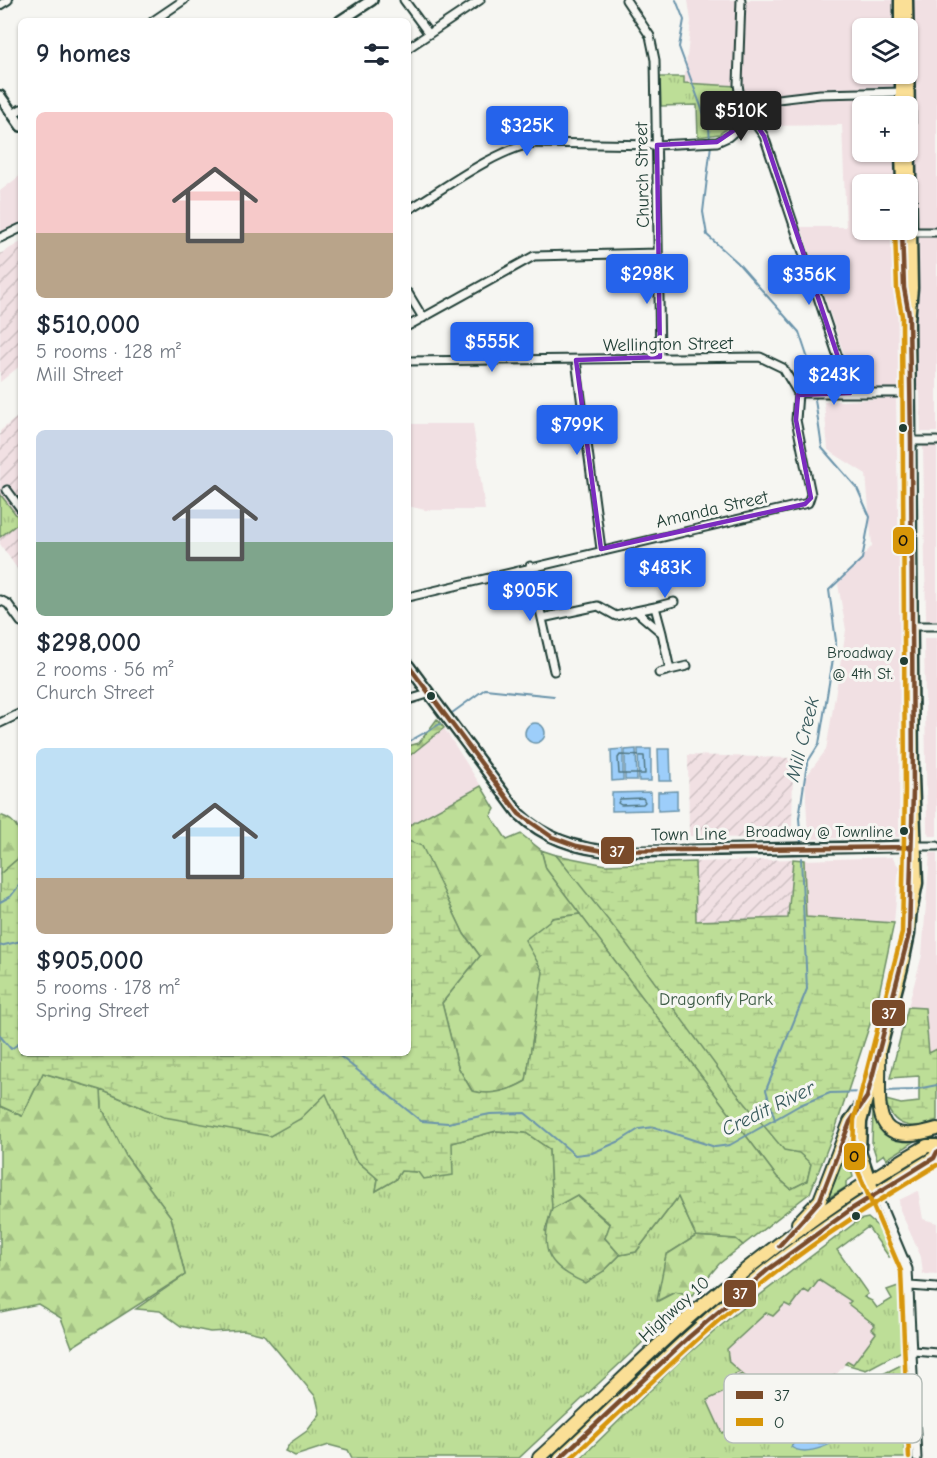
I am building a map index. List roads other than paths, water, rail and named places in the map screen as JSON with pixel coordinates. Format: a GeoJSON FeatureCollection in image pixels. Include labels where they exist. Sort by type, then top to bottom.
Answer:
{"type":"FeatureCollection","features":[{"type":"Feature","properties":{"kind":"highway"},"geometry":{"type":"LineString","coordinates":[[879,1054],[874,1091],[882,1119],[895,1133],[912,1137],[937,1129]]}},
{"type":"Feature","properties":{"kind":"highway"},"geometry":{"type":"LineString","coordinates":[[779,1246],[820,1200],[850,1122],[874,1091]]}},
{"type":"Feature","properties":{"kind":"highway","name":"Highway 10"},"geometry":{"type":"LineString","coordinates":[[539,1458],[694,1313],[779,1246],[870,1182],[927,1146],[937,1146]]}},
{"type":"Feature","properties":{"kind":"highway","name":"Highway 10"},"geometry":{"type":"LineString","coordinates":[[560,1458],[736,1296],[811,1237],[876,1193],[934,1158],[937,1152]]}},
{"type":"Feature","properties":{"kind":"main road"},"geometry":{"type":"LineString","coordinates":[[345,18],[372,0]]}},
{"type":"Feature","properties":{"kind":"main road"},"geometry":{"type":"LineString","coordinates":[[900,0],[900,18]]}},
{"type":"Feature","properties":{"kind":"main road"},"geometry":{"type":"LineString","coordinates":[[905,174],[907,0]]}},
{"type":"Feature","properties":{"kind":"main road"},"geometry":{"type":"LineString","coordinates":[[903,84],[904,96]]}},
{"type":"Feature","properties":{"kind":"main road"},"geometry":{"type":"LineString","coordinates":[[0,96],[17,112]]}},
{"type":"Feature","properties":{"kind":"main road"},"geometry":{"type":"LineString","coordinates":[[879,1054],[909,934],[914,847],[911,441],[909,315],[904,288],[905,240]]}},
{"type":"Feature","properties":{"kind":"main road","name":"Town Line"},"geometry":{"type":"LineString","coordinates":[[411,669],[519,814],[542,832],[578,848],[617,852],[914,847]]}},
{"type":"Feature","properties":{"kind":"main road"},"geometry":{"type":"LineString","coordinates":[[874,1091],[859,1138],[870,1182],[876,1193]]}},
{"type":"Feature","properties":{"kind":"street"},"geometry":{"type":"LineString","coordinates":[[0,5],[8,0]]}},
{"type":"Feature","properties":{"kind":"street"},"geometry":{"type":"LineString","coordinates":[[164,18],[184,0]]}},
{"type":"Feature","properties":{"kind":"street"},"geometry":{"type":"LineString","coordinates":[[404,0],[429,34]]}},
{"type":"Feature","properties":{"kind":"street"},"geometry":{"type":"LineString","coordinates":[[411,46],[480,0]]}},
{"type":"Feature","properties":{"kind":"street","name":"Church Street"},"geometry":{"type":"LineString","coordinates":[[626,0],[652,42],[657,145],[660,357]]}},
{"type":"Feature","properties":{"kind":"street"},"geometry":{"type":"LineString","coordinates":[[741,0],[738,91],[764,136],[850,393]]}},
{"type":"Feature","properties":{"kind":"street"},"geometry":{"type":"LineString","coordinates":[[411,208],[504,152],[524,145],[535,143],[703,144],[717,142],[728,137],[765,105],[782,98],[905,92]]}},
{"type":"Feature","properties":{"kind":"street"},"geometry":{"type":"LineString","coordinates":[[0,238],[18,229]]}},
{"type":"Feature","properties":{"kind":"street"},"geometry":{"type":"LineString","coordinates":[[918,231],[937,232]]}},
{"type":"Feature","properties":{"kind":"street"},"geometry":{"type":"LineString","coordinates":[[411,324],[534,256],[658,253]]}},
{"type":"Feature","properties":{"kind":"street"},"geometry":{"type":"LineString","coordinates":[[411,298],[423,318]]}},
{"type":"Feature","properties":{"kind":"street","name":"Wellington Street"},"geometry":{"type":"LineString","coordinates":[[411,361],[660,357],[768,358],[786,372],[798,393]]}},
{"type":"Feature","properties":{"kind":"street"},"geometry":{"type":"LineString","coordinates":[[576,360],[601,549]]}},
{"type":"Feature","properties":{"kind":"street"},"geometry":{"type":"LineString","coordinates":[[798,393],[910,393]]}},
{"type":"Feature","properties":{"kind":"street","name":"Amanda Street"},"geometry":{"type":"LineString","coordinates":[[411,596],[601,549],[805,504],[811,498],[796,420],[798,393]]}},
{"type":"Feature","properties":{"kind":"street"},"geometry":{"type":"LineString","coordinates":[[911,441],[937,441]]}},
{"type":"Feature","properties":{"kind":"street"},"geometry":{"type":"LineString","coordinates":[[7,490],[18,505]]}},
{"type":"Feature","properties":{"kind":"street"},"geometry":{"type":"LineString","coordinates":[[530,566],[554,671]]}},
{"type":"Feature","properties":{"kind":"street"},"geometry":{"type":"LineString","coordinates":[[0,600],[8,604],[18,618]]}},
{"type":"Feature","properties":{"kind":"street"},"geometry":{"type":"LineString","coordinates":[[542,618],[598,606],[616,616],[674,602]]}},
{"type":"Feature","properties":{"kind":"street"},"geometry":{"type":"LineString","coordinates":[[655,607],[670,670]]}},
{"type":"Feature","properties":{"kind":"street"},"geometry":{"type":"LineString","coordinates":[[636,611],[662,633]]}},
{"type":"Feature","properties":{"kind":"street"},"geometry":{"type":"LineString","coordinates":[[912,626],[937,626]]}},
{"type":"Feature","properties":{"kind":"street"},"geometry":{"type":"LineString","coordinates":[[659,673],[687,666]]}},
{"type":"Feature","properties":{"kind":"street"},"geometry":{"type":"LineString","coordinates":[[411,699],[428,694]]}},
{"type":"Feature","properties":{"kind":"street"},"geometry":{"type":"LineString","coordinates":[[0,723],[18,714]]}},
{"type":"Feature","properties":{"kind":"street"},"geometry":{"type":"LineString","coordinates":[[914,847],[937,846]]}},
{"type":"Feature","properties":{"kind":"street"},"geometry":{"type":"LineString","coordinates":[[876,1193],[905,1256],[910,1286],[915,1374]]}},
{"type":"Feature","properties":{"kind":"street"},"geometry":{"type":"LineString","coordinates":[[910,1286],[937,1288]]}},
{"type":"Feature","properties":{"kind":"street"},"geometry":{"type":"LineString","coordinates":[[914,1351],[937,1353]]}},
{"type":"Feature","properties":{"kind":"street"},"geometry":{"type":"LineString","coordinates":[[917,1443],[917,1458]]}},
{"type":"Feature","properties":{"kind":"water"},"geometry":{"type":"Polygon","coordinates":[[[535,723],[542,726],[545,733],[542,740],[535,743],[528,740],[525,733],[528,726],[535,723]]]}},
{"type":"Feature","properties":{"kind":"water"},"geometry":{"type":"Polygon","coordinates":[[[623,749],[623,780],[612,781],[611,750],[623,749]]]}},
{"type":"Feature","properties":{"kind":"water"},"geometry":{"type":"Polygon","coordinates":[[[636,749],[637,780],[625,780],[625,750],[636,749]]]}},
{"type":"Feature","properties":{"kind":"water"},"geometry":{"type":"Polygon","coordinates":[[[638,749],[651,749],[651,781],[639,781],[638,749]]]}},
{"type":"Feature","properties":{"kind":"water"},"geometry":{"type":"Polygon","coordinates":[[[658,749],[670,749],[671,781],[659,781],[658,749]]]}},
{"type":"Feature","properties":{"kind":"water"},"geometry":{"type":"Polygon","coordinates":[[[677,791],[677,810],[658,811],[658,792],[677,791]]]}},
{"type":"Feature","properties":{"kind":"water"},"geometry":{"type":"Polygon","coordinates":[[[651,792],[651,810],[612,811],[612,793],[651,792]]]}},
{"type":"Feature","properties":{"kind":"water"},"geometry":{"type":"Polygon","coordinates":[[[794,1443],[832,1443],[805,1451],[791,1447],[794,1443]]]}},
{"type":"Feature","properties":{"kind":"waterway","name":"Mill Creek"},"geometry":{"type":"LineString","coordinates":[[676,0],[684,20],[679,47],[709,128],[710,140]]}},
{"type":"Feature","properties":{"kind":"waterway","name":"Mill Creek"},"geometry":{"type":"LineString","coordinates":[[711,145],[703,212],[707,235],[737,262],[799,332],[810,365],[822,448],[857,488],[870,517],[862,559],[829,590],[836,641],[819,744],[807,763],[799,818],[801,843]]}},
{"type":"Feature","properties":{"kind":"waterway"},"geometry":{"type":"LineString","coordinates":[[452,713],[485,689],[554,696]]}},
{"type":"Feature","properties":{"kind":"waterway"},"geometry":{"type":"LineString","coordinates":[[411,740],[440,724]]}},
{"type":"Feature","properties":{"kind":"waterway","name":"Mill Creek"},"geometry":{"type":"LineString","coordinates":[[775,1120],[766,1090],[807,989],[801,858]]}},
{"type":"Feature","properties":{"kind":"waterway"},"geometry":{"type":"LineString","coordinates":[[0,902],[11,896],[18,887]]}},
{"type":"Feature","properties":{"kind":"waterway","name":"Credit River"},"geometry":{"type":"LineString","coordinates":[[0,946],[18,942]]}},
{"type":"Feature","properties":{"kind":"waterway"},"geometry":{"type":"LineString","coordinates":[[0,1036],[11,1049],[18,1044]]}},
{"type":"Feature","properties":{"kind":"waterway","name":"Credit River"},"geometry":{"type":"LineString","coordinates":[[340,1056],[421,1121],[448,1123],[490,1114],[525,1113],[575,1155],[592,1153],[620,1141],[639,1129],[654,1127],[715,1147],[730,1145],[800,1105],[830,1093],[867,1092]]}},
{"type":"Feature","properties":{"kind":"waterway","name":"Credit River"},"geometry":{"type":"LineString","coordinates":[[884,1091],[912,1090],[937,1085]]}},
{"type":"Feature","properties":{"kind":"place","name":"Broadway @ 4th St."},"geometry":{"type":"Point","coordinates":[904,661]}},
{"type":"Feature","properties":{"kind":"place","name":"Broadway @ Townline"},"geometry":{"type":"Point","coordinates":[904,831]}},
{"type":"Feature","properties":{"kind":"park label","name":"Dragonfly Park"},"geometry":{"type":"Point","coordinates":[716,999]}}]}
